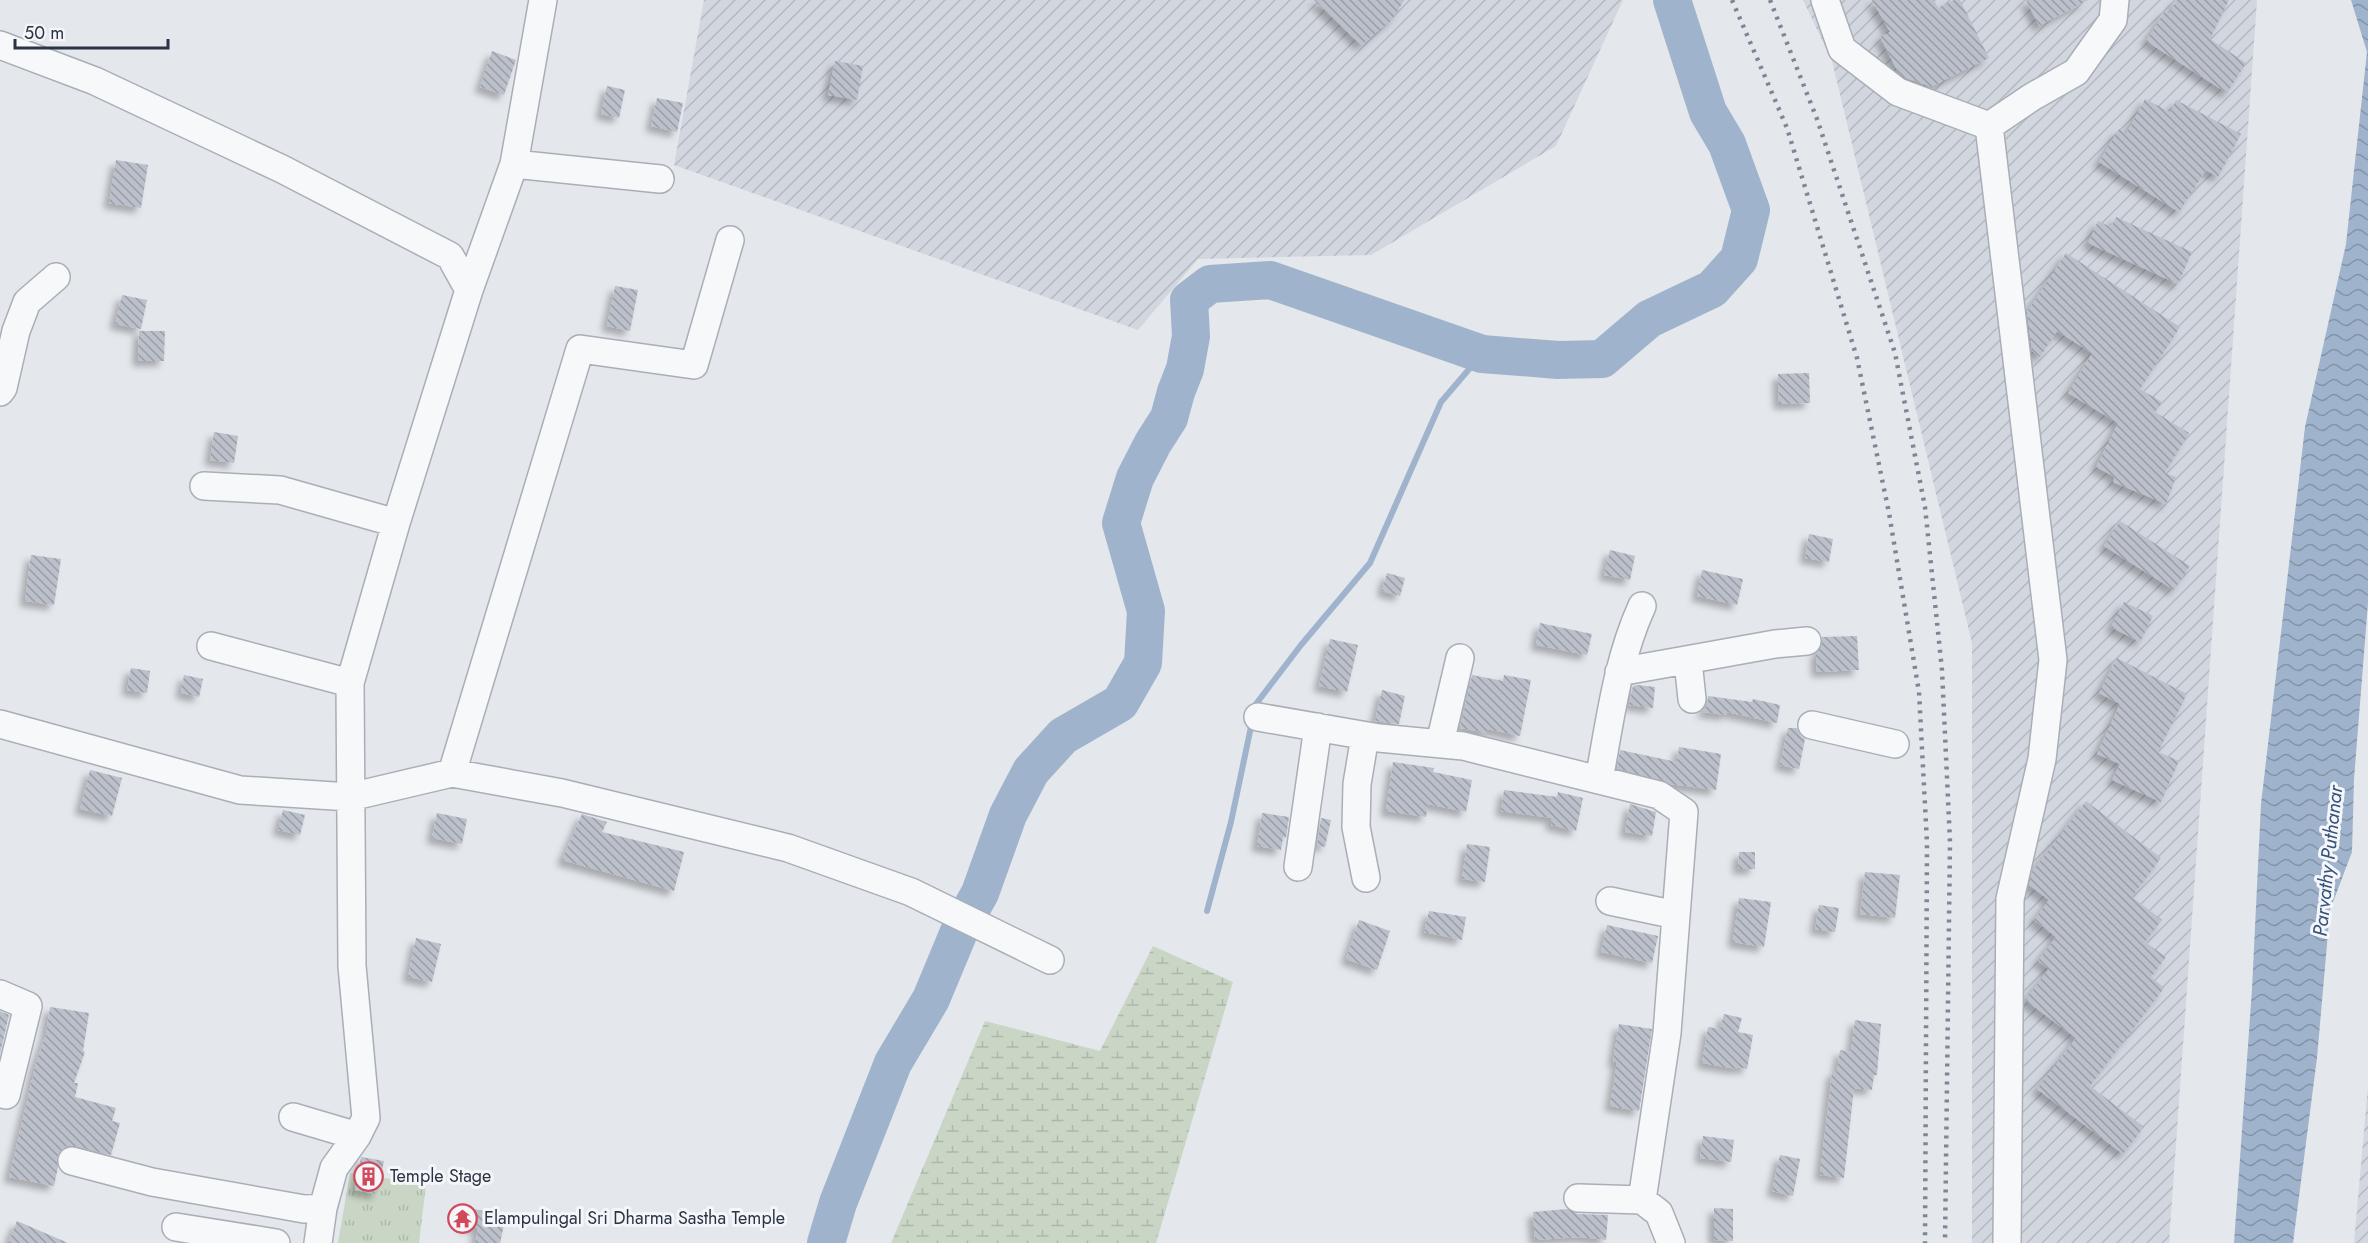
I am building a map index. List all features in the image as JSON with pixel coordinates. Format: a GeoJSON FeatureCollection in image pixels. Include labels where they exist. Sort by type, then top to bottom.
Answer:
{"type":"FeatureCollection","features":[{"type":"Feature","properties":{"kind":"street"},"geometry":{"type":"LineString","coordinates":[[318,1243],[323,1208],[334,1168],[357,1137],[366,1118],[352,966],[350,683],[396,523],[469,290],[514,164],[543,0]]}},
{"type":"Feature","properties":{"kind":"street"},"geometry":{"type":"LineString","coordinates":[[1825,0],[1842,49],[1898,92],[1989,126]]}},
{"type":"Feature","properties":{"kind":"street"},"geometry":{"type":"LineString","coordinates":[[1989,126],[2032,97],[2076,72],[2113,20],[2115,0]]}},
{"type":"Feature","properties":{"kind":"street"},"geometry":{"type":"LineString","coordinates":[[0,45],[116,91],[282,169],[450,256],[469,290]]}},
{"type":"Feature","properties":{"kind":"street"},"geometry":{"type":"LineString","coordinates":[[1989,126],[2053,660],[2042,759],[2010,899],[2007,1243]]}},
{"type":"Feature","properties":{"kind":"street"},"geometry":{"type":"LineString","coordinates":[[514,164],[660,179]]}},
{"type":"Feature","properties":{"kind":"street"},"geometry":{"type":"LineString","coordinates":[[453,772],[580,350],[694,365],[730,240]]}},
{"type":"Feature","properties":{"kind":"street"},"geometry":{"type":"LineString","coordinates":[[0,392],[3,388],[16,331],[27,302],[56,277]]}},
{"type":"Feature","properties":{"kind":"street"},"geometry":{"type":"LineString","coordinates":[[204,486],[280,490],[396,523]]}},
{"type":"Feature","properties":{"kind":"street"},"geometry":{"type":"LineString","coordinates":[[1599,780],[1619,672],[1632,628],[1642,606]]}},
{"type":"Feature","properties":{"kind":"street"},"geometry":{"type":"LineString","coordinates":[[1619,672],[1775,644],[1807,641]]}},
{"type":"Feature","properties":{"kind":"street"},"geometry":{"type":"LineString","coordinates":[[211,646],[350,683]]}},
{"type":"Feature","properties":{"kind":"street"},"geometry":{"type":"LineString","coordinates":[[1440,743],[1460,658]]}},
{"type":"Feature","properties":{"kind":"street"},"geometry":{"type":"LineString","coordinates":[[1688,661],[1692,699]]}},
{"type":"Feature","properties":{"kind":"street"},"geometry":{"type":"LineString","coordinates":[[1258,717],[1365,736],[1463,746],[1659,795],[1684,812],[1666,1033],[1642,1200]]}},
{"type":"Feature","properties":{"kind":"street"},"geometry":{"type":"LineString","coordinates":[[0,724],[240,790],[350,797],[453,772],[562,793],[788,848],[911,892],[1050,960]]}},
{"type":"Feature","properties":{"kind":"street"},"geometry":{"type":"LineString","coordinates":[[1812,725],[1895,744]]}},
{"type":"Feature","properties":{"kind":"street"},"geometry":{"type":"LineString","coordinates":[[1298,867],[1318,727]]}},
{"type":"Feature","properties":{"kind":"street"},"geometry":{"type":"LineString","coordinates":[[1365,736],[1357,784],[1356,827],[1366,878]]}},
{"type":"Feature","properties":{"kind":"street"},"geometry":{"type":"LineString","coordinates":[[1610,902],[1676,915]]}},
{"type":"Feature","properties":{"kind":"street"},"geometry":{"type":"LineString","coordinates":[[0,994],[28,1006],[6,1095],[0,1093]]}},
{"type":"Feature","properties":{"kind":"street"},"geometry":{"type":"LineString","coordinates":[[293,1117],[357,1137]]}},
{"type":"Feature","properties":{"kind":"street"},"geometry":{"type":"LineString","coordinates":[[72,1161],[152,1182],[304,1209],[323,1208]]}},
{"type":"Feature","properties":{"kind":"street"},"geometry":{"type":"LineString","coordinates":[[1578,1198],[1642,1200],[1659,1213],[1671,1243]]}},
{"type":"Feature","properties":{"kind":"street"},"geometry":{"type":"LineString","coordinates":[[176,1227],[276,1243]]}},
{"type":"Feature","properties":{"kind":"shaded area"},"geometry":{"type":"Polygon","coordinates":[[[704,0],[1623,0],[1556,146],[1371,255],[1198,259],[1138,330],[674,165],[704,0]]]}},
{"type":"Feature","properties":{"kind":"shaded area"},"geometry":{"type":"Polygon","coordinates":[[[1803,0],[2257,0],[2169,1243],[1972,1243],[1972,643],[1832,61],[1803,0]]]}},
{"type":"Feature","properties":{"kind":"shaded area"},"geometry":{"type":"Polygon","coordinates":[[[2368,1086],[2368,1243],[2354,1243],[2368,1086]]]}},
{"type":"Feature","properties":{"kind":"green space"},"geometry":{"type":"Polygon","coordinates":[[[1153,946],[1233,982],[1156,1243],[891,1243],[985,1021],[1100,1051],[1153,946]]]}},
{"type":"Feature","properties":{"kind":"green space"},"geometry":{"type":"Polygon","coordinates":[[[350,1173],[426,1184],[419,1243],[338,1243],[350,1173]]]}},
{"type":"Feature","properties":{"kind":"water","name":"Parvathy Puthanar"},"geometry":{"type":"Polygon","coordinates":[[[2351,0],[2368,0],[2368,603],[2354,779],[2352,852],[2330,910],[2317,1058],[2293,1243],[2234,1243],[2252,989],[2261,804],[2305,427],[2346,244],[2367,52],[2351,0]]]}},
{"type":"Feature","properties":{"kind":"building"},"geometry":{"type":"Polygon","coordinates":[[[1314,0],[1404,0],[1392,20],[1361,45],[1314,0]]]}},
{"type":"Feature","properties":{"kind":"building"},"geometry":{"type":"Polygon","coordinates":[[[1872,0],[1934,0],[1938,8],[1954,0],[1960,0],[1989,58],[1931,87],[1906,78],[1898,72],[1880,37],[1890,32],[1872,0]]]}},
{"type":"Feature","properties":{"kind":"building"},"geometry":{"type":"Polygon","coordinates":[[[2026,0],[2088,0],[2039,26],[2026,0]]]}},
{"type":"Feature","properties":{"kind":"building"},"geometry":{"type":"Polygon","coordinates":[[[2176,0],[2229,0],[2210,39],[2246,63],[2227,93],[2146,41],[2165,11],[2170,14],[2176,0]]]}},
{"type":"Feature","properties":{"kind":"building"},"geometry":{"type":"Polygon","coordinates":[[[492,51],[516,60],[504,95],[480,87],[492,51]]]}},
{"type":"Feature","properties":{"kind":"building"},"geometry":{"type":"Polygon","coordinates":[[[835,61],[863,66],[857,100],[828,95],[835,61]]]}},
{"type":"Feature","properties":{"kind":"building"},"geometry":{"type":"Polygon","coordinates":[[[607,86],[625,90],[619,118],[601,114],[607,86]]]}},
{"type":"Feature","properties":{"kind":"building"},"geometry":{"type":"Polygon","coordinates":[[[657,98],[683,103],[677,132],[651,126],[657,98]]]}},
{"type":"Feature","properties":{"kind":"building"},"geometry":{"type":"Polygon","coordinates":[[[2145,99],[2170,112],[2176,100],[2241,134],[2218,177],[2206,170],[2179,212],[2099,162],[2119,129],[2126,134],[2145,99]]]}},
{"type":"Feature","properties":{"kind":"building"},"geometry":{"type":"Polygon","coordinates":[[[116,160],[148,165],[141,208],[109,203],[116,160]]]}},
{"type":"Feature","properties":{"kind":"building"},"geometry":{"type":"Polygon","coordinates":[[[2116,217],[2192,252],[2178,284],[2088,243],[2098,221],[2111,227],[2116,217]]]}},
{"type":"Feature","properties":{"kind":"building"},"geometry":{"type":"Polygon","coordinates":[[[2066,253],[2180,327],[2140,389],[2162,402],[2155,412],[2189,433],[2165,473],[2176,477],[2166,504],[2113,482],[2115,477],[2096,467],[2118,423],[2068,393],[2092,353],[2057,331],[2040,357],[2032,351],[2027,312],[2066,253]]]}},
{"type":"Feature","properties":{"kind":"building"},"geometry":{"type":"Polygon","coordinates":[[[615,286],[638,290],[630,331],[607,326],[615,286]]]}},
{"type":"Feature","properties":{"kind":"building"},"geometry":{"type":"Polygon","coordinates":[[[122,295],[147,300],[141,329],[115,324],[122,295]]]}},
{"type":"Feature","properties":{"kind":"building"},"geometry":{"type":"Polygon","coordinates":[[[139,331],[165,331],[164,361],[138,361],[139,331]]]}},
{"type":"Feature","properties":{"kind":"building"},"geometry":{"type":"Polygon","coordinates":[[[1809,373],[1810,403],[1779,404],[1778,374],[1809,373]]]}},
{"type":"Feature","properties":{"kind":"building"},"geometry":{"type":"Polygon","coordinates":[[[214,432],[238,436],[234,463],[210,460],[214,432]]]}},
{"type":"Feature","properties":{"kind":"building"},"geometry":{"type":"Polygon","coordinates":[[[2120,521],[2190,566],[2174,590],[2104,546],[2120,521]]]}},
{"type":"Feature","properties":{"kind":"building"},"geometry":{"type":"Polygon","coordinates":[[[1809,534],[1833,539],[1829,562],[1805,558],[1809,534]]]}},
{"type":"Feature","properties":{"kind":"building"},"geometry":{"type":"Polygon","coordinates":[[[1610,550],[1635,556],[1630,580],[1604,575],[1610,550]]]}},
{"type":"Feature","properties":{"kind":"building"},"geometry":{"type":"Polygon","coordinates":[[[31,555],[61,559],[54,605],[25,601],[31,555]]]}},
{"type":"Feature","properties":{"kind":"building"},"geometry":{"type":"Polygon","coordinates":[[[1702,570],[1743,579],[1737,605],[1697,596],[1702,570]]]}},
{"type":"Feature","properties":{"kind":"building"},"geometry":{"type":"Polygon","coordinates":[[[1387,573],[1405,578],[1400,596],[1382,591],[1387,573]]]}},
{"type":"Feature","properties":{"kind":"building"},"geometry":{"type":"Polygon","coordinates":[[[2124,602],[2153,616],[2140,642],[2111,627],[2124,602]]]}},
{"type":"Feature","properties":{"kind":"building"},"geometry":{"type":"Polygon","coordinates":[[[1540,623],[1592,634],[1587,655],[1536,645],[1540,623]]]}},
{"type":"Feature","properties":{"kind":"building"},"geometry":{"type":"Polygon","coordinates":[[[1857,636],[1859,670],[1817,672],[1816,654],[1821,647],[1822,637],[1857,636]]]}},
{"type":"Feature","properties":{"kind":"building"},"geometry":{"type":"Polygon","coordinates":[[[1330,639],[1358,645],[1347,692],[1319,686],[1330,639]]]}},
{"type":"Feature","properties":{"kind":"building"},"geometry":{"type":"Polygon","coordinates":[[[2117,658],[2187,694],[2158,752],[2179,761],[2161,802],[2112,780],[2120,764],[2097,754],[2120,704],[2099,693],[2117,658]]]}},
{"type":"Feature","properties":{"kind":"building"},"geometry":{"type":"Polygon","coordinates":[[[131,668],[150,671],[147,693],[127,690],[131,668]]]}},
{"type":"Feature","properties":{"kind":"building"},"geometry":{"type":"Polygon","coordinates":[[[184,675],[203,679],[199,697],[181,693],[184,675]]]}},
{"type":"Feature","properties":{"kind":"building"},"geometry":{"type":"Polygon","coordinates":[[[1472,675],[1503,681],[1504,675],[1531,680],[1520,736],[1487,729],[1487,733],[1460,728],[1472,675]]]}},
{"type":"Feature","properties":{"kind":"building"},"geometry":{"type":"Polygon","coordinates":[[[1633,686],[1655,687],[1653,708],[1629,705],[1633,686]]]}},
{"type":"Feature","properties":{"kind":"building"},"geometry":{"type":"Polygon","coordinates":[[[1382,690],[1405,696],[1399,724],[1375,721],[1382,690]]]}},
{"type":"Feature","properties":{"kind":"building"},"geometry":{"type":"Polygon","coordinates":[[[1708,696],[1752,702],[1753,699],[1780,705],[1777,723],[1727,712],[1726,715],[1702,712],[1707,705],[1708,696]]]}},
{"type":"Feature","properties":{"kind":"building"},"geometry":{"type":"Polygon","coordinates":[[[1788,728],[1797,728],[1805,739],[1799,769],[1780,765],[1788,728]]]}},
{"type":"Feature","properties":{"kind":"building"},"geometry":{"type":"Polygon","coordinates":[[[1679,747],[1721,754],[1716,790],[1670,784],[1617,768],[1620,750],[1677,762],[1679,747]]]}},
{"type":"Feature","properties":{"kind":"building"},"geometry":{"type":"Polygon","coordinates":[[[1393,762],[1434,768],[1433,772],[1472,780],[1466,812],[1428,804],[1426,817],[1386,811],[1393,762]]]}},
{"type":"Feature","properties":{"kind":"building"},"geometry":{"type":"Polygon","coordinates":[[[90,770],[122,778],[112,816],[80,809],[90,770]]]}},
{"type":"Feature","properties":{"kind":"building"},"geometry":{"type":"Polygon","coordinates":[[[1504,790],[1557,797],[1558,792],[1583,798],[1576,831],[1551,825],[1552,818],[1501,811],[1504,790]]]}},
{"type":"Feature","properties":{"kind":"building"},"geometry":{"type":"Polygon","coordinates":[[[2086,801],[2161,858],[2132,897],[2162,920],[2145,942],[2166,957],[2151,977],[2164,988],[2090,1086],[2144,1127],[2123,1154],[2037,1089],[2076,1038],[2025,1000],[2049,969],[2038,961],[2056,937],[2034,920],[2049,900],[2029,885],[2032,872],[2086,801]]]}},
{"type":"Feature","properties":{"kind":"building"},"geometry":{"type":"Polygon","coordinates":[[[1630,804],[1656,812],[1652,836],[1625,832],[1630,804]]]}},
{"type":"Feature","properties":{"kind":"building"},"geometry":{"type":"Polygon","coordinates":[[[283,810],[305,815],[300,835],[278,830],[283,810]]]}},
{"type":"Feature","properties":{"kind":"building"},"geometry":{"type":"Polygon","coordinates":[[[437,813],[467,819],[462,844],[432,838],[437,813]]]}},
{"type":"Feature","properties":{"kind":"building"},"geometry":{"type":"Polygon","coordinates":[[[1262,813],[1289,817],[1286,838],[1283,837],[1281,850],[1257,846],[1262,813]]]}},
{"type":"Feature","properties":{"kind":"building"},"geometry":{"type":"Polygon","coordinates":[[[582,814],[607,822],[602,832],[684,852],[674,891],[562,860],[582,814]]]}},
{"type":"Feature","properties":{"kind":"building"},"geometry":{"type":"Polygon","coordinates":[[[1321,818],[1331,820],[1325,847],[1317,845],[1321,818]]]}},
{"type":"Feature","properties":{"kind":"building"},"geometry":{"type":"Polygon","coordinates":[[[1467,844],[1490,847],[1485,882],[1462,879],[1467,844]]]}},
{"type":"Feature","properties":{"kind":"building"},"geometry":{"type":"Polygon","coordinates":[[[1739,852],[1755,852],[1755,869],[1738,869],[1739,852]]]}},
{"type":"Feature","properties":{"kind":"building"},"geometry":{"type":"Polygon","coordinates":[[[1865,872],[1900,875],[1895,918],[1860,914],[1865,872]]]}},
{"type":"Feature","properties":{"kind":"building"},"geometry":{"type":"Polygon","coordinates":[[[1739,898],[1771,902],[1764,947],[1733,942],[1739,898]]]}},
{"type":"Feature","properties":{"kind":"building"},"geometry":{"type":"Polygon","coordinates":[[[1819,905],[1839,908],[1835,932],[1815,929],[1819,905]]]}},
{"type":"Feature","properties":{"kind":"building"},"geometry":{"type":"Polygon","coordinates":[[[1429,911],[1466,917],[1462,940],[1424,932],[1429,911]]]}},
{"type":"Feature","properties":{"kind":"building"},"geometry":{"type":"Polygon","coordinates":[[[1359,920],[1390,931],[1377,970],[1346,959],[1359,920]]]}},
{"type":"Feature","properties":{"kind":"building"},"geometry":{"type":"Polygon","coordinates":[[[1607,925],[1658,936],[1652,963],[1601,952],[1607,925]]]}},
{"type":"Feature","properties":{"kind":"building"},"geometry":{"type":"Polygon","coordinates":[[[416,938],[441,944],[432,982],[408,977],[416,938]]]}},
{"type":"Feature","properties":{"kind":"building"},"geometry":{"type":"Polygon","coordinates":[[[50,1007],[89,1013],[83,1051],[85,1052],[74,1083],[78,1083],[75,1097],[116,1108],[112,1121],[120,1123],[111,1155],[75,1146],[67,1146],[61,1150],[57,1158],[58,1167],[54,1186],[9,1177],[36,1063],[46,1034],[50,1007]]]}},
{"type":"Feature","properties":{"kind":"building"},"geometry":{"type":"Polygon","coordinates":[[[0,1011],[9,1015],[0,1054],[0,1011]]]}},
{"type":"Feature","properties":{"kind":"building"},"geometry":{"type":"Polygon","coordinates":[[[1724,1014],[1742,1018],[1738,1032],[1753,1035],[1747,1069],[1702,1063],[1708,1027],[1720,1029],[1724,1014]]]}},
{"type":"Feature","properties":{"kind":"building"},"geometry":{"type":"Polygon","coordinates":[[[1855,1020],[1881,1024],[1877,1075],[1874,1075],[1872,1090],[1854,1088],[1844,1178],[1820,1175],[1832,1072],[1837,1072],[1840,1050],[1851,1052],[1855,1020]]]}},
{"type":"Feature","properties":{"kind":"building"},"geometry":{"type":"Polygon","coordinates":[[[1619,1024],[1652,1029],[1639,1111],[1610,1106],[1617,1062],[1613,1062],[1619,1024]]]}},
{"type":"Feature","properties":{"kind":"building"},"geometry":{"type":"Polygon","coordinates":[[[1703,1136],[1734,1140],[1731,1162],[1700,1158],[1703,1136]]]}},
{"type":"Feature","properties":{"kind":"building"},"geometry":{"type":"Polygon","coordinates":[[[1780,1155],[1800,1159],[1793,1196],[1772,1191],[1780,1155]]]}},
{"type":"Feature","properties":{"kind":"building","name":"Temple Stage"},"geometry":{"type":"Polygon","coordinates":[[[361,1157],[384,1161],[377,1194],[355,1190],[361,1157]]]}},
{"type":"Feature","properties":{"kind":"building"},"geometry":{"type":"Polygon","coordinates":[[[468,1208],[506,1215],[500,1243],[475,1243],[478,1228],[465,1226],[468,1208]]]}},
{"type":"Feature","properties":{"kind":"building"},"geometry":{"type":"Polygon","coordinates":[[[1714,1208],[1733,1209],[1733,1241],[1714,1240],[1714,1208]]]}},
{"type":"Feature","properties":{"kind":"building"},"geometry":{"type":"Polygon","coordinates":[[[1568,1209],[1578,1214],[1608,1215],[1606,1240],[1581,1237],[1535,1240],[1533,1212],[1568,1209]]]}},
{"type":"Feature","properties":{"kind":"building"},"geometry":{"type":"Polygon","coordinates":[[[17,1221],[68,1243],[8,1243],[17,1221]]]}},
{"type":"Feature","properties":{"kind":"waterway"},"geometry":{"type":"LineString","coordinates":[[826,1243],[838,1203],[893,1063],[931,999],[961,927],[980,893],[1008,815],[1031,771],[1063,736],[1120,703],[1143,663],[1146,611],[1121,523],[1135,478],[1169,418],[1185,369],[1191,336],[1189,300],[1210,284],[1270,280],[1482,354],[1558,360],[1602,359],[1649,319],[1712,289],[1739,259],[1751,210],[1727,144],[1708,112],[1672,0]]}},
{"type":"Feature","properties":{"kind":"waterway"},"geometry":{"type":"LineString","coordinates":[[1254,712],[1256,704],[1301,645],[1370,563],[1441,402],[1482,354],[1462,351]]}},
{"type":"Feature","properties":{"kind":"waterway"},"geometry":{"type":"LineString","coordinates":[[1207,911],[1231,822],[1252,722]]}},
{"type":"Feature","properties":{"kind":"railway"},"geometry":{"type":"LineString","coordinates":[[1732,0],[1787,128],[1857,358],[1889,513],[1919,692],[1927,843],[1925,1243]]}},
{"type":"Feature","properties":{"kind":"railway"},"geometry":{"type":"LineString","coordinates":[[1770,0],[1817,119],[1895,353],[1925,507],[1942,670],[1950,842],[1945,1243]]}},
{"type":"Feature","properties":{"kind":"place","name":"Temple Stage"},"geometry":{"type":"Point","coordinates":[369,1176]}},
{"type":"Feature","properties":{"kind":"place","name":"Elampulingal Sri Dharma Sastha Temple"},"geometry":{"type":"Point","coordinates":[463,1218]}}]}
